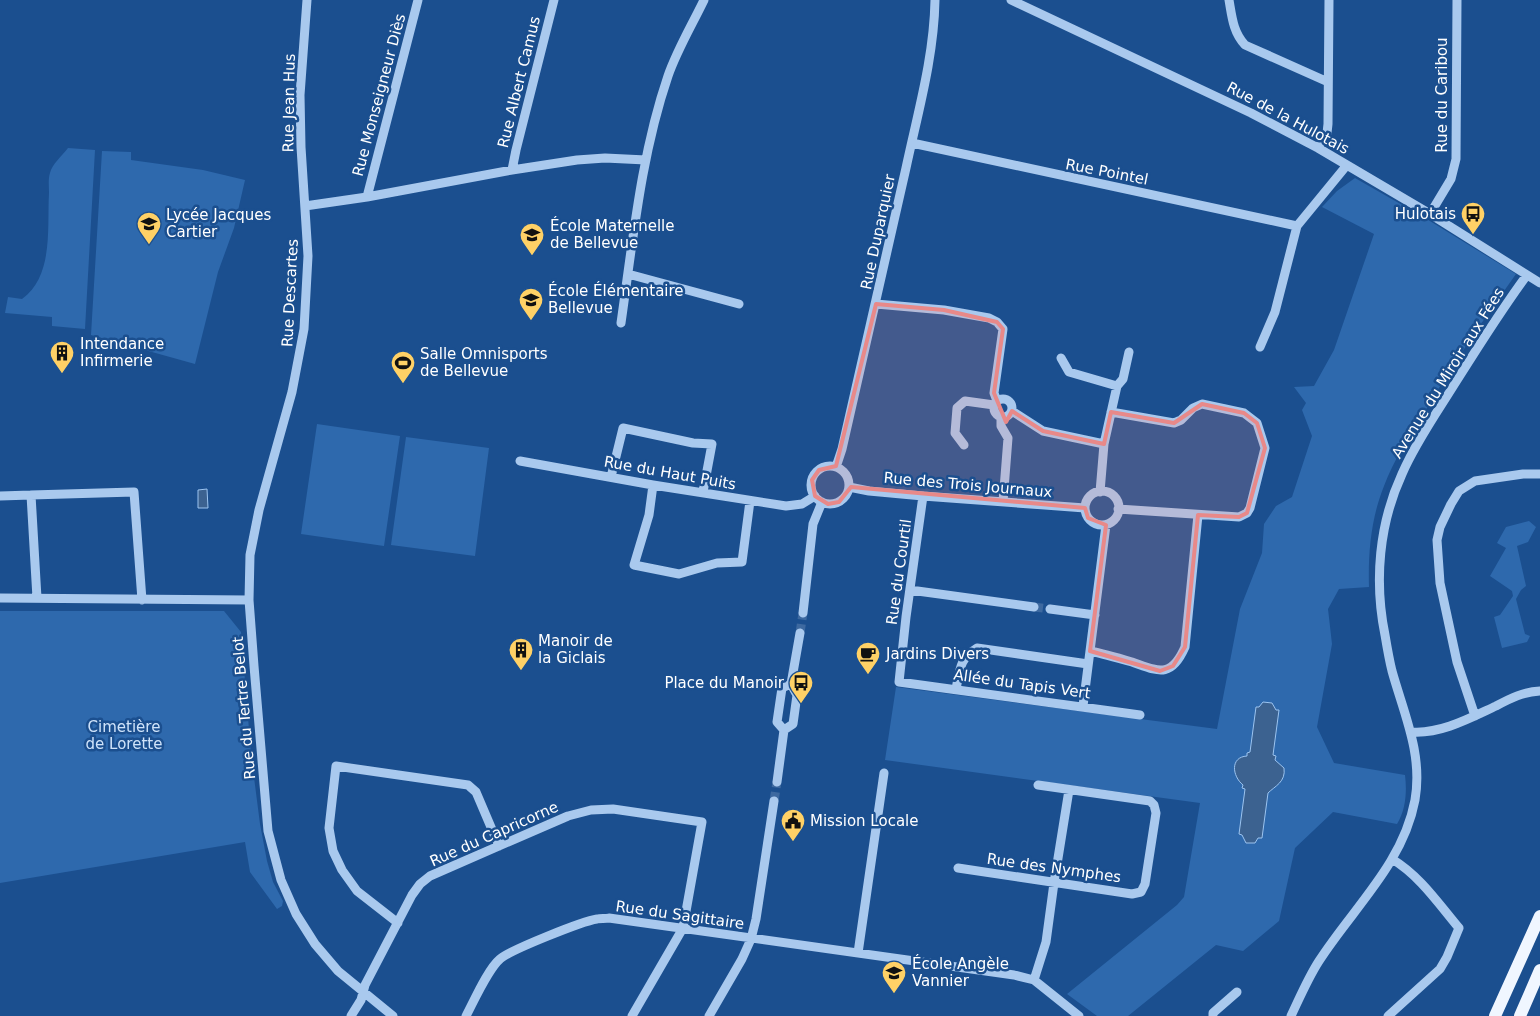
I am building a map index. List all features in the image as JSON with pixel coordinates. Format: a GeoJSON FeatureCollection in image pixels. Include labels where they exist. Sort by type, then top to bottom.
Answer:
{"type":"FeatureCollection","features":[{"type":"Feature","properties":{"kind":"main road"},"geometry":{"type":"LineString","coordinates":[[1495,1016],[1540,916]]}},
{"type":"Feature","properties":{"kind":"main road"},"geometry":{"type":"LineString","coordinates":[[1520,1016],[1540,970]]}},
{"type":"Feature","properties":{"kind":"street","name":"Rue Jean Hus"},"geometry":{"type":"LineString","coordinates":[[305,206],[300,96],[307,0]]}},
{"type":"Feature","properties":{"kind":"street","name":"Rue Monseigneur Diès"},"geometry":{"type":"LineString","coordinates":[[367,198],[418,0]]}},
{"type":"Feature","properties":{"kind":"street","name":"Rue Albert Camus"},"geometry":{"type":"LineString","coordinates":[[512,170],[554,0]]}},
{"type":"Feature","properties":{"kind":"street"},"geometry":{"type":"LineString","coordinates":[[621,323],[646,160],[656,114],[668,74],[704,0]]}},
{"type":"Feature","properties":{"kind":"street","name":"Rue Duparquier"},"geometry":{"type":"LineString","coordinates":[[836,467],[842,449],[876,304],[932,51],[935,0]]}},
{"type":"Feature","properties":{"kind":"street","name":"Rue de la Hulotais"},"geometry":{"type":"LineString","coordinates":[[1011,0],[1251,113],[1318,148],[1430,214],[1455,232],[1540,283]]}},
{"type":"Feature","properties":{"kind":"street"},"geometry":{"type":"LineString","coordinates":[[1229,0],[1234,27],[1238,38],[1245,45],[1328,82]]}},
{"type":"Feature","properties":{"kind":"street"},"geometry":{"type":"LineString","coordinates":[[1318,148],[1327,133],[1328,124],[1329,0]]}},
{"type":"Feature","properties":{"kind":"street","name":"Rue du Caribou"},"geometry":{"type":"LineString","coordinates":[[1430,214],[1451,179],[1456,159],[1457,0]]}},
{"type":"Feature","properties":{"kind":"street","name":"Rue Pointel"},"geometry":{"type":"LineString","coordinates":[[912,144],[1297,226]]}},
{"type":"Feature","properties":{"kind":"street"},"geometry":{"type":"LineString","coordinates":[[305,206],[367,198],[512,170],[577,160],[604,158],[646,160]]}},
{"type":"Feature","properties":{"kind":"street"},"geometry":{"type":"LineString","coordinates":[[1260,348],[1275,312],[1297,226],[1347,165]]}},
{"type":"Feature","properties":{"kind":"street","name":"Rue Descartes"},"geometry":{"type":"LineString","coordinates":[[249,600],[250,555],[259,510],[292,392],[304,329],[308,256],[305,206]]}},
{"type":"Feature","properties":{"kind":"street"},"geometry":{"type":"LineString","coordinates":[[628,274],[739,304]]}},
{"type":"Feature","properties":{"kind":"street","name":"Avenue du Miroir aux Fées"},"geometry":{"type":"LineString","coordinates":[[1291,1016],[1320,960],[1392,859],[1408,828],[1415,798],[1418,774],[1412,732],[1392,671],[1380,608],[1380,566],[1387,517],[1401,475],[1415,449],[1493,324],[1527,275]]}},
{"type":"Feature","properties":{"kind":"street"},"geometry":{"type":"LineString","coordinates":[[876,304],[944,310],[989,318],[997,322],[1002,329],[994,393],[996,403],[994,410],[996,415],[1001,418],[1010,415],[1012,410],[1012,405],[1008,400],[1003,399],[996,403],[965,401],[958,408],[955,433],[964,445]]}},
{"type":"Feature","properties":{"kind":"street"},"geometry":{"type":"LineString","coordinates":[[1100,492],[1104,444],[1116,386],[1123,379],[1129,352]]}},
{"type":"Feature","properties":{"kind":"street"},"geometry":{"type":"LineString","coordinates":[[1061,358],[1069,372],[1116,386]]}},
{"type":"Feature","properties":{"kind":"street"},"geometry":{"type":"LineString","coordinates":[[1112,412],[1174,423],[1181,420],[1193,408],[1202,404],[1244,413],[1257,424],[1265,448],[1250,508],[1247,513],[1239,517],[1118,508]]}},
{"type":"Feature","properties":{"kind":"street"},"geometry":{"type":"LineString","coordinates":[[1012,410],[1043,431],[1104,444]]}},
{"type":"Feature","properties":{"kind":"street"},"geometry":{"type":"LineString","coordinates":[[1001,418],[1001,426],[1008,438],[1003,502]]}},
{"type":"Feature","properties":{"kind":"street"},"geometry":{"type":"LineString","coordinates":[[611,477],[623,428],[693,443],[712,444],[703,492]]}},
{"type":"Feature","properties":{"kind":"street","name":"Rue du Haut Puits"},"geometry":{"type":"LineString","coordinates":[[520,460],[654,485],[786,506],[819,499]]}},
{"type":"Feature","properties":{"kind":"street"},"geometry":{"type":"LineString","coordinates":[[836,467],[846,475],[849,487],[840,502],[828,504],[819,499],[812,486],[815,475],[824,468],[836,467]]}},
{"type":"Feature","properties":{"kind":"street"},"geometry":{"type":"LineString","coordinates":[[1476,716],[1457,662],[1440,583],[1438,540],[1440,527],[1459,491],[1469,483],[1523,474],[1540,474]]}},
{"type":"Feature","properties":{"kind":"street"},"geometry":{"type":"LineString","coordinates":[[654,485],[649,515],[634,565],[679,574],[717,563],[742,562],[750,500]]}},
{"type":"Feature","properties":{"kind":"street","name":"Rue des Trois Journaux"},"geometry":{"type":"LineString","coordinates":[[849,487],[869,491],[923,496],[1085,508]]}},
{"type":"Feature","properties":{"kind":"street"},"geometry":{"type":"LineString","coordinates":[[0,496],[134,492],[142,600]]}},
{"type":"Feature","properties":{"kind":"street"},"geometry":{"type":"LineString","coordinates":[[1100,492],[1109,493],[1116,500],[1118,508],[1117,516],[1106,525],[1096,524],[1088,518],[1085,508],[1087,500],[1092,494],[1100,492]]}},
{"type":"Feature","properties":{"kind":"street"},"geometry":{"type":"LineString","coordinates":[[31,495],[37,598]]}},
{"type":"Feature","properties":{"kind":"street","name":"Rue du Courtil"},"geometry":{"type":"LineString","coordinates":[[899,682],[923,496]]}},
{"type":"Feature","properties":{"kind":"street"},"geometry":{"type":"LineString","coordinates":[[803,613],[812,524],[819,499]]}},
{"type":"Feature","properties":{"kind":"street"},"geometry":{"type":"LineString","coordinates":[[1090,651],[1160,671],[1174,666],[1180,659],[1185,647],[1198,514]]}},
{"type":"Feature","properties":{"kind":"street"},"geometry":{"type":"LineString","coordinates":[[1083,706],[1106,525]]}},
{"type":"Feature","properties":{"kind":"street"},"geometry":{"type":"LineString","coordinates":[[910,590],[1034,607]]}},
{"type":"Feature","properties":{"kind":"street"},"geometry":{"type":"LineString","coordinates":[[0,598],[249,600]]}},
{"type":"Feature","properties":{"kind":"street","name":"Rue du Tertre Belot"},"geometry":{"type":"LineString","coordinates":[[249,600],[268,831],[281,880],[296,914],[315,944],[338,971],[393,1016]]}},
{"type":"Feature","properties":{"kind":"street"},"geometry":{"type":"LineString","coordinates":[[1050,609],[1095,615]]}},
{"type":"Feature","properties":{"kind":"street"},"geometry":{"type":"LineString","coordinates":[[777,782],[784,730],[793,724],[797,695],[791,684],[800,633]]}},
{"type":"Feature","properties":{"kind":"street"},"geometry":{"type":"LineString","coordinates":[[956,689],[962,662],[967,654],[977,648],[1088,664]]}},
{"type":"Feature","properties":{"kind":"street","name":"Allée du Tapis Vert"},"geometry":{"type":"LineString","coordinates":[[899,682],[1140,715]]}},
{"type":"Feature","properties":{"kind":"street"},"geometry":{"type":"LineString","coordinates":[[784,730],[777,722],[781,693],[782,688],[791,684]]}},
{"type":"Feature","properties":{"kind":"street"},"geometry":{"type":"LineString","coordinates":[[1412,732],[1435,731],[1476,716],[1525,692],[1540,691]]}},
{"type":"Feature","properties":{"kind":"street"},"geometry":{"type":"LineString","coordinates":[[398,923],[357,892],[342,870],[333,851],[329,828],[336,766],[468,785],[476,792],[499,846]]}},
{"type":"Feature","properties":{"kind":"street"},"geometry":{"type":"LineString","coordinates":[[858,953],[884,773]]}},
{"type":"Feature","properties":{"kind":"street"},"geometry":{"type":"LineString","coordinates":[[1038,785],[1069,790],[1046,942],[1034,980],[1079,1016]]}},
{"type":"Feature","properties":{"kind":"street","name":"Rue des Nymphes"},"geometry":{"type":"LineString","coordinates":[[958,868],[1132,894],[1141,892],[1145,884],[1156,813],[1154,805],[1150,801],[1069,790]]}},
{"type":"Feature","properties":{"kind":"street"},"geometry":{"type":"LineString","coordinates":[[709,1016],[742,959],[751,939],[774,801]]}},
{"type":"Feature","properties":{"kind":"street","name":"Rue du Capricorne"},"geometry":{"type":"LineString","coordinates":[[351,1016],[361,1000],[365,985],[412,895],[420,884],[430,876],[568,816],[591,810],[613,809],[702,822],[682,928]]}},
{"type":"Feature","properties":{"kind":"street"},"geometry":{"type":"LineString","coordinates":[[1388,1016],[1440,969],[1459,928],[1408,868],[1392,859]]}},
{"type":"Feature","properties":{"kind":"street","name":"Rue du Sagittaire"},"geometry":{"type":"LineString","coordinates":[[466,1016],[492,968],[500,958],[542,939],[596,919],[609,918],[1014,975],[1034,980]]}},
{"type":"Feature","properties":{"kind":"street"},"geometry":{"type":"LineString","coordinates":[[632,1016],[682,928]]}},
{"type":"Feature","properties":{"kind":"street"},"geometry":{"type":"LineString","coordinates":[[1213,1016],[1213,1013],[1236,992]]}},
{"type":"Feature","properties":{"kind":"highlighted area"},"geometry":{"type":"Polygon","coordinates":[[[876,304],[944,310],[997,322],[1003,329],[994,393],[1006,422],[1012,411],[1043,431],[1104,444],[1111,412],[1174,423],[1202,404],[1244,413],[1257,423],[1265,448],[1247,513],[1239,517],[1198,515],[1185,647],[1173,666],[1160,671],[1090,651],[1106,525],[1088,518],[1085,508],[851,487],[839,502],[828,504],[815,496],[812,480],[819,470],[836,466],[876,304]]]}},
{"type":"Feature","properties":{"kind":"green space"},"geometry":{"type":"Polygon","coordinates":[[[68,148],[95,150],[85,329],[52,326],[52,317],[5,313],[8,297],[22,299],[39,278],[47,250],[49,175],[53,166],[68,148]]]}},
{"type":"Feature","properties":{"kind":"green space"},"geometry":{"type":"Polygon","coordinates":[[[102,151],[131,152],[131,160],[203,170],[245,180],[234,228],[218,272],[195,364],[91,335],[102,151]]]}},
{"type":"Feature","properties":{"kind":"green space"},"geometry":{"type":"Polygon","coordinates":[[[1355,178],[1516,274],[1446,377],[1407,439],[1392,467],[1373,523],[1369,561],[1369,587],[1339,589],[1328,609],[1332,644],[1317,727],[1334,763],[1405,775],[1406,794],[1404,807],[1397,824],[1333,812],[1295,848],[1279,921],[1243,951],[1216,945],[1128,1016],[1097,1016],[1067,994],[1177,905],[1184,897],[1200,803],[885,760],[896,687],[1217,729],[1240,609],[1262,553],[1264,524],[1276,506],[1292,497],[1312,436],[1302,410],[1306,403],[1294,387],[1314,386],[1334,350],[1374,234],[1322,207],[1337,191],[1355,178]]]}},
{"type":"Feature","properties":{"kind":"green space"},"geometry":{"type":"Polygon","coordinates":[[[317,424],[400,436],[384,546],[301,534],[317,424]]]}},
{"type":"Feature","properties":{"kind":"green space"},"geometry":{"type":"Polygon","coordinates":[[[406,437],[489,448],[475,556],[391,545],[406,437]]]}},
{"type":"Feature","properties":{"kind":"green space"},"geometry":{"type":"Polygon","coordinates":[[[1529,521],[1536,527],[1528,542],[1517,546],[1526,586],[1521,590],[1516,599],[1525,634],[1530,636],[1527,642],[1502,648],[1494,617],[1500,615],[1513,596],[1512,591],[1490,576],[1506,548],[1497,543],[1506,527],[1529,521]]]}},
{"type":"Feature","properties":{"kind":"green space","name":"Cimetière de Lorette"},"geometry":{"type":"Polygon","coordinates":[[[0,611],[224,611],[241,632],[251,754],[260,824],[267,861],[273,882],[283,901],[282,906],[277,909],[250,872],[245,842],[0,883],[0,611]]]}},
{"type":"Feature","properties":{"kind":"shaded area"},"geometry":{"type":"Polygon","coordinates":[[[207,489],[208,508],[198,508],[198,490],[207,489]]]}},
{"type":"Feature","properties":{"kind":"shaded area"},"geometry":{"type":"Polygon","coordinates":[[[1263,702],[1272,703],[1276,710],[1279,710],[1273,755],[1276,756],[1275,760],[1284,768],[1284,773],[1282,780],[1268,793],[1262,838],[1258,838],[1255,843],[1246,843],[1242,835],[1239,834],[1245,789],[1242,788],[1243,785],[1235,772],[1235,763],[1250,752],[1256,707],[1259,707],[1263,702]]]}},
{"type":"Feature","properties":{"kind":"tunnel"},"geometry":{"type":"LineString","coordinates":[[1034,607],[1050,609]]}},
{"type":"Feature","properties":{"kind":"tunnel"},"geometry":{"type":"LineString","coordinates":[[800,633],[803,613]]}},
{"type":"Feature","properties":{"kind":"tunnel"},"geometry":{"type":"LineString","coordinates":[[774,801],[777,782]]}},
{"type":"Feature","properties":{"kind":"place","name":"Hulotais"},"geometry":{"type":"Point","coordinates":[1473,235]}},
{"type":"Feature","properties":{"kind":"place","name":"Lycée Jacques Cartier"},"geometry":{"type":"Point","coordinates":[149,245]}},
{"type":"Feature","properties":{"kind":"place","name":"École Maternelle de Bellevue"},"geometry":{"type":"Point","coordinates":[532,256]}},
{"type":"Feature","properties":{"kind":"place","name":"École Élémentaire Bellevue"},"geometry":{"type":"Point","coordinates":[531,321]}},
{"type":"Feature","properties":{"kind":"place","name":"Intendance Infirmerie"},"geometry":{"type":"Point","coordinates":[62,374]}},
{"type":"Feature","properties":{"kind":"place","name":"Salle Omnisports de Bellevue"},"geometry":{"type":"Point","coordinates":[403,384]}},
{"type":"Feature","properties":{"kind":"place","name":"Manoir de la Giclais"},"geometry":{"type":"Point","coordinates":[521,671]}},
{"type":"Feature","properties":{"kind":"place","name":"Jardins Divers"},"geometry":{"type":"Point","coordinates":[868,675]}},
{"type":"Feature","properties":{"kind":"place","name":"Place du Manoir"},"geometry":{"type":"Point","coordinates":[801,704]}},
{"type":"Feature","properties":{"kind":"place","name":"Mission Locale"},"geometry":{"type":"Point","coordinates":[793,842]}},
{"type":"Feature","properties":{"kind":"place","name":"École Angèle Vannier"},"geometry":{"type":"Point","coordinates":[894,994]}}]}
